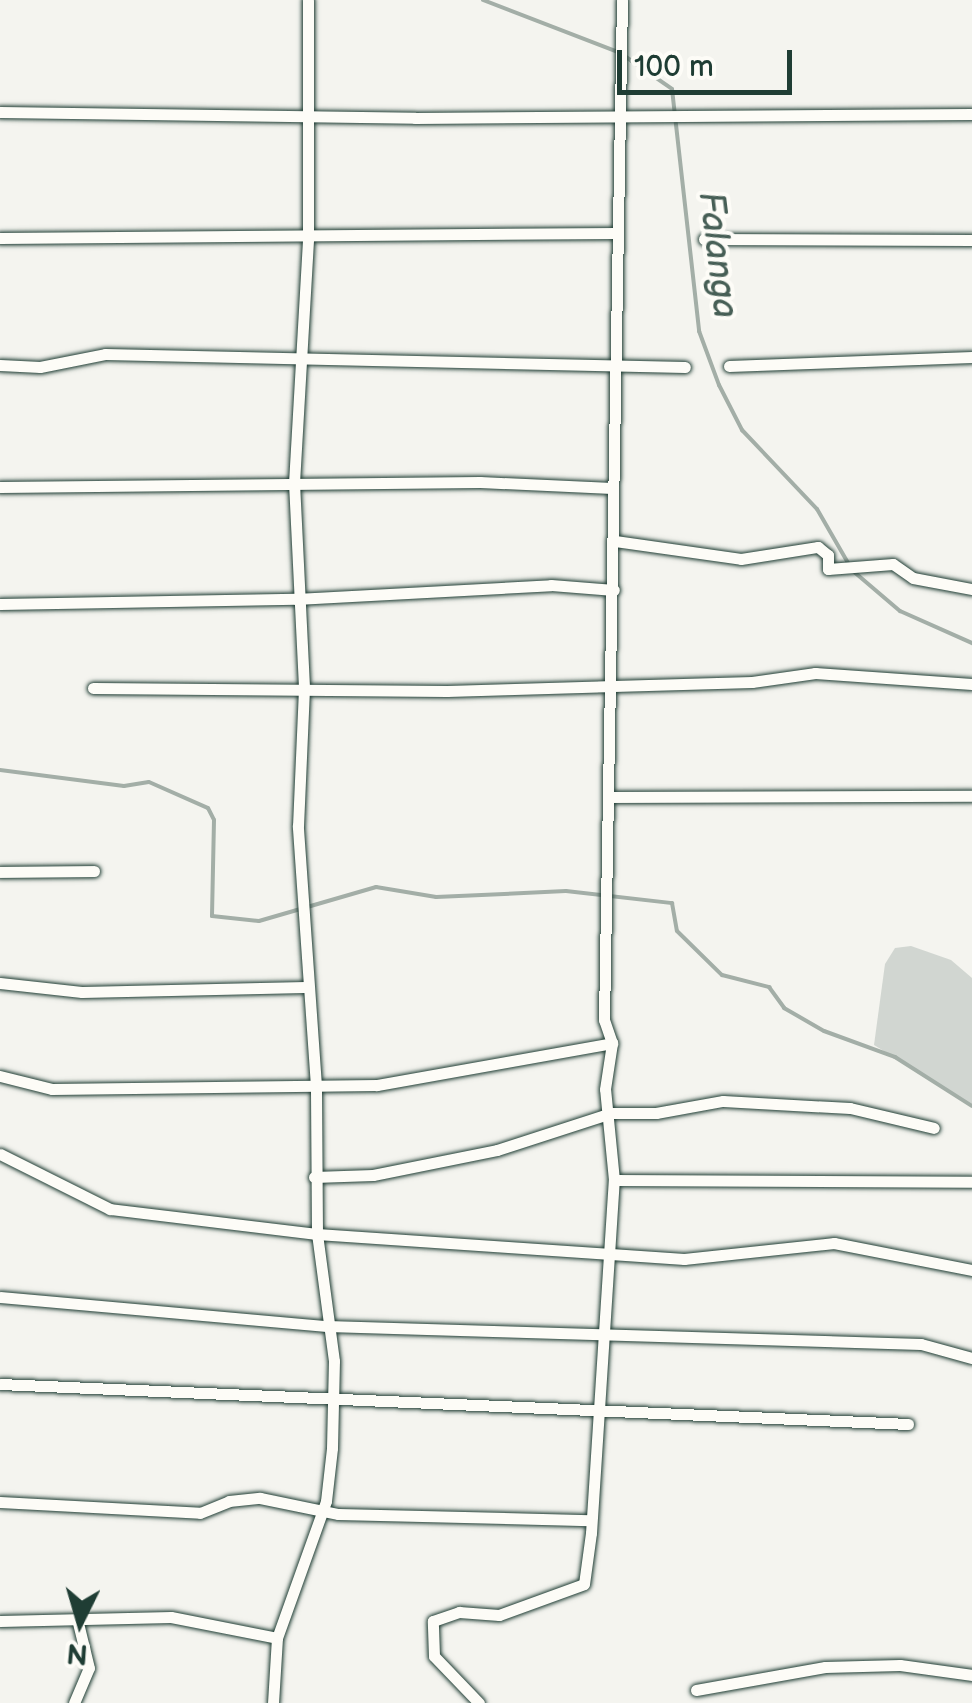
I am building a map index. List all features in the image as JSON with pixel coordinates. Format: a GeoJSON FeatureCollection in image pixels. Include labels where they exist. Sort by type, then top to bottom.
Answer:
{"type":"FeatureCollection","features":[{"type":"Feature","properties":{"kind":"street"},"geometry":{"type":"LineString","coordinates":[[273,1703],[277,1638],[324,1506],[331,1395],[314,1176],[316,1086],[301,914],[304,687],[296,599],[294,483],[308,239],[304,117],[308,0]]}},
{"type":"Feature","properties":{"kind":"street"},"geometry":{"type":"LineString","coordinates":[[479,1703],[434,1656],[433,1621],[458,1612],[499,1615],[584,1584],[590,1520],[614,1180],[606,1089],[612,1043],[604,1020],[613,797],[616,115],[618,70],[624,46],[622,0]]}},
{"type":"Feature","properties":{"kind":"street"},"geometry":{"type":"LineString","coordinates":[[0,112],[304,117],[972,114]]}},
{"type":"Feature","properties":{"kind":"street"},"geometry":{"type":"LineString","coordinates":[[0,238],[308,239],[616,233]]}},
{"type":"Feature","properties":{"kind":"street"},"geometry":{"type":"LineString","coordinates":[[704,239],[972,240]]}},
{"type":"Feature","properties":{"kind":"street"},"geometry":{"type":"LineString","coordinates":[[0,366],[40,367],[104,354],[616,361],[685,367]]}},
{"type":"Feature","properties":{"kind":"street"},"geometry":{"type":"LineString","coordinates":[[728,366],[972,357]]}},
{"type":"Feature","properties":{"kind":"street"},"geometry":{"type":"LineString","coordinates":[[0,487],[294,483],[612,488]]}},
{"type":"Feature","properties":{"kind":"street"},"geometry":{"type":"LineString","coordinates":[[614,541],[740,559],[818,547],[828,555],[828,568],[893,564],[913,578],[972,590]]}},
{"type":"Feature","properties":{"kind":"street"},"geometry":{"type":"LineString","coordinates":[[0,604],[296,599],[550,585],[614,590]]}},
{"type":"Feature","properties":{"kind":"street"},"geometry":{"type":"LineString","coordinates":[[94,688],[447,691],[614,682],[752,682],[815,673],[972,684]]}},
{"type":"Feature","properties":{"kind":"street"},"geometry":{"type":"LineString","coordinates":[[613,797],[972,796]]}},
{"type":"Feature","properties":{"kind":"street"},"geometry":{"type":"LineString","coordinates":[[0,872],[94,872]]}},
{"type":"Feature","properties":{"kind":"street"},"geometry":{"type":"LineString","coordinates":[[0,983],[82,992],[305,987]]}},
{"type":"Feature","properties":{"kind":"street"},"geometry":{"type":"LineString","coordinates":[[0,1076],[52,1089],[410,1081],[612,1043]]}},
{"type":"Feature","properties":{"kind":"street"},"geometry":{"type":"LineString","coordinates":[[314,1176],[373,1175],[497,1150],[610,1113],[750,1099],[850,1108],[934,1128]]}},
{"type":"Feature","properties":{"kind":"street"},"geometry":{"type":"LineString","coordinates":[[0,1154],[110,1209],[317,1234],[684,1259],[834,1242],[972,1270]]}},
{"type":"Feature","properties":{"kind":"street"},"geometry":{"type":"LineString","coordinates":[[614,1180],[972,1182]]}},
{"type":"Feature","properties":{"kind":"street"},"geometry":{"type":"LineString","coordinates":[[0,1297],[327,1326],[921,1344],[972,1358]]}},
{"type":"Feature","properties":{"kind":"street"},"geometry":{"type":"LineString","coordinates":[[0,1384],[331,1395],[596,1414],[908,1424]]}},
{"type":"Feature","properties":{"kind":"street"},"geometry":{"type":"LineString","coordinates":[[0,1502],[200,1513],[229,1501],[260,1498],[324,1506],[338,1514],[590,1520]]}},
{"type":"Feature","properties":{"kind":"street"},"geometry":{"type":"LineString","coordinates":[[0,1621],[78,1623],[171,1618],[277,1638]]}},
{"type":"Feature","properties":{"kind":"street"},"geometry":{"type":"LineString","coordinates":[[74,1703],[90,1668],[78,1623]]}},
{"type":"Feature","properties":{"kind":"street"},"geometry":{"type":"LineString","coordinates":[[696,1690],[826,1667],[900,1665],[972,1675]]}},
{"type":"Feature","properties":{"kind":"shaded area"},"geometry":{"type":"Polygon","coordinates":[[[911,946],[951,960],[972,978],[972,1105],[874,1045],[885,964],[895,948],[911,946]]]}},
{"type":"Feature","properties":{"kind":"waterway","name":"Falanga"},"geometry":{"type":"LineString","coordinates":[[483,0],[618,52]]}},
{"type":"Feature","properties":{"kind":"waterway","name":"Falanga"},"geometry":{"type":"LineString","coordinates":[[626,57],[672,89],[699,331],[719,385],[742,430],[817,509],[848,563]]}},
{"type":"Feature","properties":{"kind":"waterway","name":"Falanga"},"geometry":{"type":"LineString","coordinates":[[853,571],[900,611],[972,643]]}},
{"type":"Feature","properties":{"kind":"waterway"},"geometry":{"type":"LineString","coordinates":[[0,770],[124,786],[149,782],[208,808],[214,820],[212,916],[259,921],[376,887],[436,897],[566,891],[672,903],[677,931],[722,975],[769,987],[784,1008],[824,1031],[895,1057],[972,1106]]}}]}
